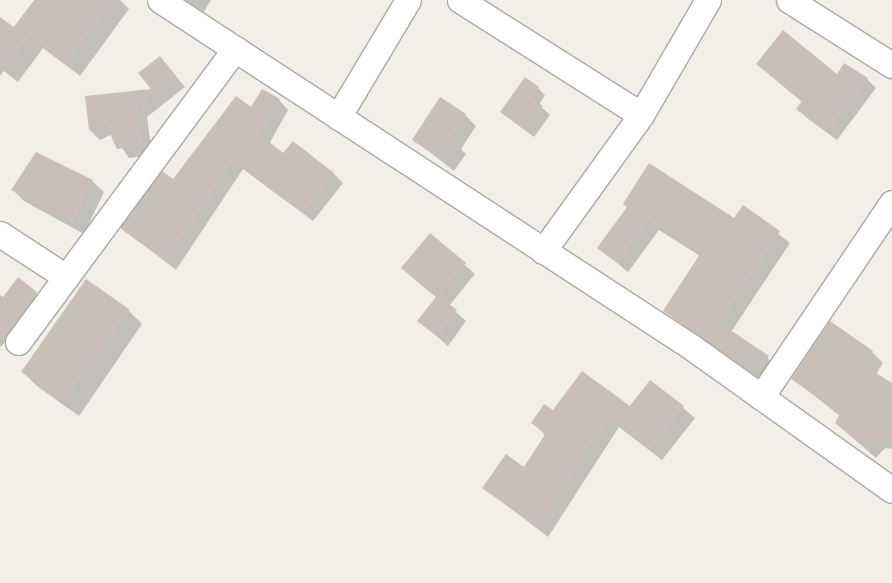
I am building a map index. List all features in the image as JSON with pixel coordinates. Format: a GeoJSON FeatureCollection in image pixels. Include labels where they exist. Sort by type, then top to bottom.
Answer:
{"type":"FeatureCollection","features":[{"type":"Feature","properties":{"kind":"street"},"geometry":{"type":"LineString","coordinates":[[160,0],[543,251],[761,397],[892,490]]}},
{"type":"Feature","properties":{"kind":"street"},"geometry":{"type":"LineString","coordinates":[[338,117],[408,0]]}},
{"type":"Feature","properties":{"kind":"street"},"geometry":{"type":"LineString","coordinates":[[460,0],[641,114]]}},
{"type":"Feature","properties":{"kind":"street"},"geometry":{"type":"LineString","coordinates":[[543,251],[641,114],[708,0]]}},
{"type":"Feature","properties":{"kind":"street"},"geometry":{"type":"LineString","coordinates":[[789,0],[892,65]]}},
{"type":"Feature","properties":{"kind":"street"},"geometry":{"type":"LineString","coordinates":[[18,342],[235,49]]}},
{"type":"Feature","properties":{"kind":"street"},"geometry":{"type":"LineString","coordinates":[[761,397],[892,203]]}},
{"type":"Feature","properties":{"kind":"street"},"geometry":{"type":"LineString","coordinates":[[0,234],[66,277]]}},
{"type":"Feature","properties":{"kind":"building"},"geometry":{"type":"Polygon","coordinates":[[[34,0],[113,0],[66,63],[29,36],[0,76],[0,17],[14,27],[34,0]]]}},
{"type":"Feature","properties":{"kind":"building"},"geometry":{"type":"Polygon","coordinates":[[[783,30],[837,74],[844,63],[868,78],[827,132],[796,109],[802,101],[756,64],[783,30]]]}},
{"type":"Feature","properties":{"kind":"building"},"geometry":{"type":"Polygon","coordinates":[[[160,56],[176,76],[137,106],[142,145],[117,149],[105,123],[89,130],[85,96],[151,89],[138,73],[160,56]]]}},
{"type":"Feature","properties":{"kind":"building"},"geometry":{"type":"Polygon","coordinates":[[[525,77],[539,87],[531,98],[543,106],[526,131],[500,112],[525,77]]]}},
{"type":"Feature","properties":{"kind":"building"},"geometry":{"type":"Polygon","coordinates":[[[262,89],[280,99],[259,134],[283,153],[293,141],[334,173],[303,213],[233,161],[165,261],[120,228],[162,171],[173,179],[236,96],[251,107],[262,89]]]}},
{"type":"Feature","properties":{"kind":"building"},"geometry":{"type":"Polygon","coordinates":[[[440,97],[466,114],[450,138],[455,142],[443,161],[412,140],[440,97]]]}},
{"type":"Feature","properties":{"kind":"building"},"geometry":{"type":"Polygon","coordinates":[[[36,152],[93,180],[72,224],[11,190],[36,152]]]}},
{"type":"Feature","properties":{"kind":"building"},"geometry":{"type":"Polygon","coordinates":[[[649,163],[734,218],[743,205],[780,231],[720,323],[769,356],[756,376],[663,311],[700,254],[648,220],[617,263],[597,248],[627,207],[623,204],[649,163]]]}},
{"type":"Feature","properties":{"kind":"building"},"geometry":{"type":"Polygon","coordinates":[[[430,233],[466,263],[438,296],[457,310],[438,337],[417,321],[436,297],[401,268],[430,233]]]}},
{"type":"Feature","properties":{"kind":"building"},"geometry":{"type":"Polygon","coordinates":[[[18,277],[37,292],[0,342],[0,301],[18,277]]]}},
{"type":"Feature","properties":{"kind":"building"},"geometry":{"type":"Polygon","coordinates":[[[86,279],[129,309],[64,402],[21,372],[86,279]]]}},
{"type":"Feature","properties":{"kind":"building"},"geometry":{"type":"Polygon","coordinates":[[[830,321],[873,351],[863,365],[892,383],[892,439],[873,437],[865,448],[835,423],[840,413],[791,379],[830,321]]]}},
{"type":"Feature","properties":{"kind":"building"},"geometry":{"type":"Polygon","coordinates":[[[582,371],[630,406],[650,380],[684,406],[650,450],[608,417],[537,527],[482,488],[506,454],[524,467],[546,433],[531,423],[544,404],[553,410],[582,371]]]}}]}
